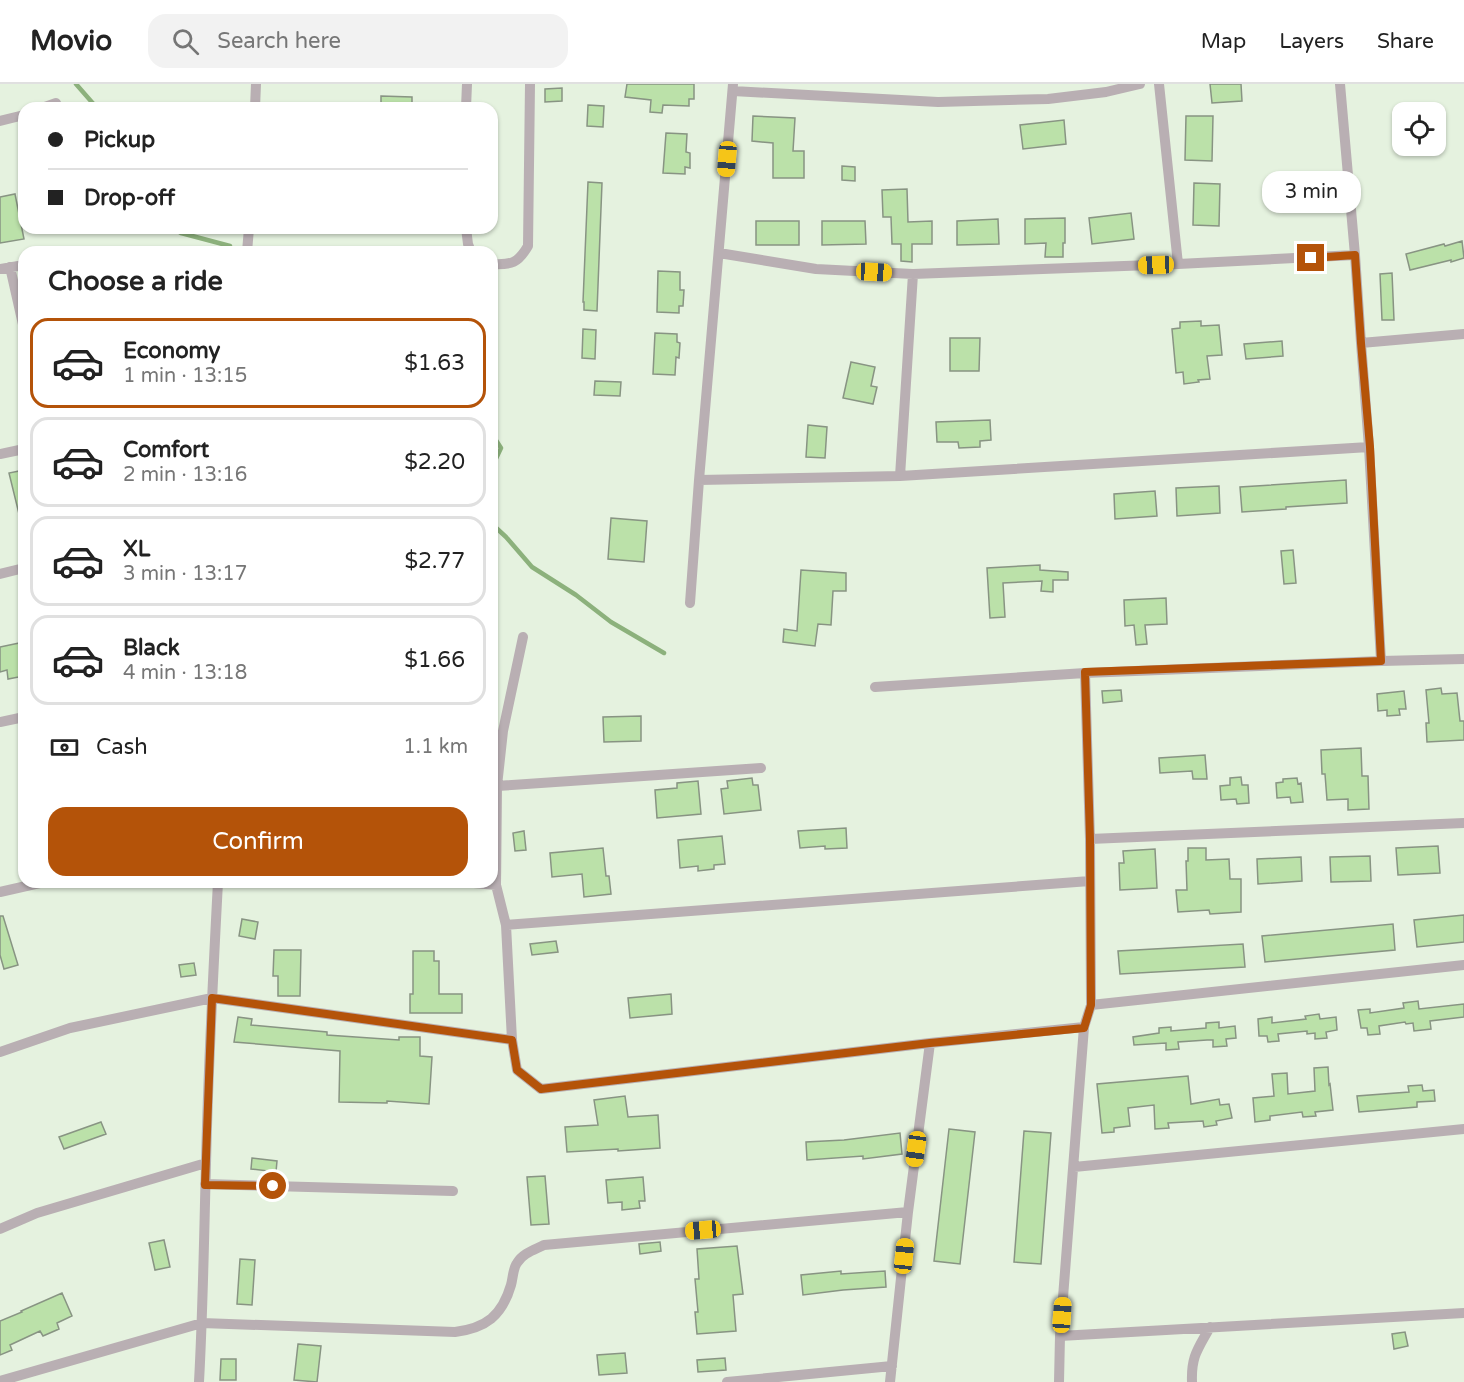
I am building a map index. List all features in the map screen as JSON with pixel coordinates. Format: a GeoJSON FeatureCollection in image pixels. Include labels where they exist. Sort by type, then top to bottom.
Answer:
{"type":"FeatureCollection","features":[{"type":"Feature","properties":{"kind":"street"},"geometry":{"type":"LineString","coordinates":[[255,102],[256,84]]}},
{"type":"Feature","properties":{"kind":"street"},"geometry":{"type":"LineString","coordinates":[[466,102],[467,84]]}},
{"type":"Feature","properties":{"kind":"street"},"geometry":{"type":"LineString","coordinates":[[498,264],[507,265],[520,259],[528,246],[530,84]]}},
{"type":"Feature","properties":{"kind":"street"},"geometry":{"type":"LineString","coordinates":[[690,603],[733,88],[938,102],[1048,99],[1106,92],[1140,84]]}},
{"type":"Feature","properties":{"kind":"street"},"geometry":{"type":"LineString","coordinates":[[1160,84],[1178,264]]}},
{"type":"Feature","properties":{"kind":"street"},"geometry":{"type":"LineString","coordinates":[[1340,84],[1370,447],[1381,661]]}},
{"type":"Feature","properties":{"kind":"street"},"geometry":{"type":"LineString","coordinates":[[0,121],[18,116]]}},
{"type":"Feature","properties":{"kind":"street"},"geometry":{"type":"LineString","coordinates":[[719,253],[816,269],[913,274],[1355,255]]}},
{"type":"Feature","properties":{"kind":"street"},"geometry":{"type":"LineString","coordinates":[[5,268],[18,310]]}},
{"type":"Feature","properties":{"kind":"street"},"geometry":{"type":"LineString","coordinates":[[900,476],[913,274]]}},
{"type":"Feature","properties":{"kind":"street"},"geometry":{"type":"LineString","coordinates":[[1361,343],[1464,334]]}},
{"type":"Feature","properties":{"kind":"street"},"geometry":{"type":"LineString","coordinates":[[699,480],[900,476],[1370,447]]}},
{"type":"Feature","properties":{"kind":"street"},"geometry":{"type":"LineString","coordinates":[[0,454],[18,450]]}},
{"type":"Feature","properties":{"kind":"street"},"geometry":{"type":"LineString","coordinates":[[0,574],[18,570]]}},
{"type":"Feature","properties":{"kind":"street"},"geometry":{"type":"LineString","coordinates":[[498,731],[523,638]]}},
{"type":"Feature","properties":{"kind":"street"},"geometry":{"type":"LineString","coordinates":[[875,687],[1085,672],[1464,659]]}},
{"type":"Feature","properties":{"kind":"street"},"geometry":{"type":"LineString","coordinates":[[1059,1382],[1060,1336],[1084,1028],[1091,1005],[1090,839],[1085,672]]}},
{"type":"Feature","properties":{"kind":"street"},"geometry":{"type":"LineString","coordinates":[[0,722],[18,718]]}},
{"type":"Feature","properties":{"kind":"street"},"geometry":{"type":"LineString","coordinates":[[498,786],[761,768]]}},
{"type":"Feature","properties":{"kind":"street"},"geometry":{"type":"LineString","coordinates":[[1090,839],[1464,823]]}},
{"type":"Feature","properties":{"kind":"street"},"geometry":{"type":"LineString","coordinates":[[506,925],[1090,881]]}},
{"type":"Feature","properties":{"kind":"street"},"geometry":{"type":"LineString","coordinates":[[0,892],[18,888]]}},
{"type":"Feature","properties":{"kind":"street"},"geometry":{"type":"LineString","coordinates":[[199,1382],[218,888]]}},
{"type":"Feature","properties":{"kind":"street"},"geometry":{"type":"LineString","coordinates":[[497,888],[506,925],[512,1040],[517,1070],[541,1089],[930,1043],[1084,1028]]}},
{"type":"Feature","properties":{"kind":"street"},"geometry":{"type":"LineString","coordinates":[[1091,1005],[1464,964]]}},
{"type":"Feature","properties":{"kind":"street"},"geometry":{"type":"LineString","coordinates":[[0,1052],[70,1028],[212,998],[512,1040]]}},
{"type":"Feature","properties":{"kind":"street"},"geometry":{"type":"LineString","coordinates":[[890,1382],[908,1212],[930,1043]]}},
{"type":"Feature","properties":{"kind":"street"},"geometry":{"type":"LineString","coordinates":[[1074,1167],[1464,1130]]}},
{"type":"Feature","properties":{"kind":"street"},"geometry":{"type":"LineString","coordinates":[[0,1229],[37,1212],[206,1163]]}},
{"type":"Feature","properties":{"kind":"street"},"geometry":{"type":"LineString","coordinates":[[205,1185],[453,1191]]}},
{"type":"Feature","properties":{"kind":"street"},"geometry":{"type":"LineString","coordinates":[[0,1381],[202,1323],[455,1332],[470,1330],[486,1323],[501,1309],[508,1294],[515,1265],[523,1255],[544,1245],[908,1212]]}},
{"type":"Feature","properties":{"kind":"street"},"geometry":{"type":"LineString","coordinates":[[1060,1336],[1464,1313]]}},
{"type":"Feature","properties":{"kind":"street"},"geometry":{"type":"LineString","coordinates":[[1192,1382],[1191,1367],[1195,1353],[1210,1328]]}},
{"type":"Feature","properties":{"kind":"street"},"geometry":{"type":"LineString","coordinates":[[727,1382],[892,1366]]}},
{"type":"Feature","properties":{"kind":"building"},"geometry":{"type":"Polygon","coordinates":[[[627,84],[694,84],[694,99],[689,99],[689,106],[663,105],[662,113],[650,112],[651,100],[625,97],[627,84]]]}},
{"type":"Feature","properties":{"kind":"building"},"geometry":{"type":"Polygon","coordinates":[[[1210,84],[1241,84],[1242,101],[1212,103],[1210,84]]]}},
{"type":"Feature","properties":{"kind":"building"},"geometry":{"type":"Polygon","coordinates":[[[562,88],[562,101],[545,102],[545,89],[562,88]]]}},
{"type":"Feature","properties":{"kind":"building"},"geometry":{"type":"Polygon","coordinates":[[[381,96],[412,97],[412,102],[381,102],[381,96]]]}},
{"type":"Feature","properties":{"kind":"building"},"geometry":{"type":"Polygon","coordinates":[[[588,105],[604,106],[603,127],[587,126],[588,105]]]}},
{"type":"Feature","properties":{"kind":"building"},"geometry":{"type":"Polygon","coordinates":[[[753,116],[795,118],[793,151],[804,151],[804,178],[773,178],[773,143],[752,141],[753,116]]]}},
{"type":"Feature","properties":{"kind":"building"},"geometry":{"type":"Polygon","coordinates":[[[1186,116],[1213,116],[1212,161],[1185,160],[1186,116]]]}},
{"type":"Feature","properties":{"kind":"building"},"geometry":{"type":"Polygon","coordinates":[[[1064,120],[1066,144],[1023,149],[1020,125],[1064,120]]]}},
{"type":"Feature","properties":{"kind":"building"},"geometry":{"type":"Polygon","coordinates":[[[666,133],[687,134],[686,152],[690,153],[690,168],[685,167],[685,174],[663,173],[666,133]]]}},
{"type":"Feature","properties":{"kind":"building"},"geometry":{"type":"Polygon","coordinates":[[[842,166],[855,167],[855,181],[842,180],[842,166]]]}},
{"type":"Feature","properties":{"kind":"building"},"geometry":{"type":"Polygon","coordinates":[[[588,182],[602,183],[597,311],[584,310],[583,302],[588,182]]]}},
{"type":"Feature","properties":{"kind":"building"},"geometry":{"type":"Polygon","coordinates":[[[1194,183],[1220,184],[1219,226],[1193,225],[1194,183]]]}},
{"type":"Feature","properties":{"kind":"building"},"geometry":{"type":"Polygon","coordinates":[[[907,189],[908,222],[932,221],[932,244],[912,244],[912,262],[901,261],[901,244],[892,244],[891,217],[883,217],[882,190],[907,189]]]}},
{"type":"Feature","properties":{"kind":"building"},"geometry":{"type":"Polygon","coordinates":[[[15,194],[18,209],[18,234],[23,234],[24,239],[0,243],[0,197],[15,194]]]}},
{"type":"Feature","properties":{"kind":"building"},"geometry":{"type":"Polygon","coordinates":[[[1131,213],[1134,239],[1092,244],[1089,218],[1131,213]]]}},
{"type":"Feature","properties":{"kind":"building"},"geometry":{"type":"Polygon","coordinates":[[[1065,218],[1063,257],[1045,257],[1046,243],[1025,244],[1025,219],[1065,218]]]}},
{"type":"Feature","properties":{"kind":"building"},"geometry":{"type":"Polygon","coordinates":[[[998,219],[999,244],[957,245],[957,221],[998,219]]]}},
{"type":"Feature","properties":{"kind":"building"},"geometry":{"type":"Polygon","coordinates":[[[756,221],[799,221],[799,245],[756,245],[756,221]]]}},
{"type":"Feature","properties":{"kind":"building"},"geometry":{"type":"Polygon","coordinates":[[[822,221],[865,221],[866,244],[822,245],[822,221]]]}},
{"type":"Feature","properties":{"kind":"building"},"geometry":{"type":"Polygon","coordinates":[[[1462,241],[1464,258],[1410,270],[1406,254],[1462,241]]]}},
{"type":"Feature","properties":{"kind":"building"},"geometry":{"type":"Polygon","coordinates":[[[658,271],[680,272],[680,290],[684,290],[683,306],[679,306],[679,313],[657,312],[658,271]]]}},
{"type":"Feature","properties":{"kind":"building"},"geometry":{"type":"Polygon","coordinates":[[[1392,273],[1394,320],[1382,320],[1380,274],[1392,273]]]}},
{"type":"Feature","properties":{"kind":"building"},"geometry":{"type":"Polygon","coordinates":[[[1201,321],[1201,326],[1219,325],[1222,355],[1207,356],[1210,379],[1184,384],[1183,372],[1176,373],[1172,329],[1180,328],[1180,322],[1201,321]]]}},
{"type":"Feature","properties":{"kind":"building"},"geometry":{"type":"Polygon","coordinates":[[[583,329],[596,330],[595,359],[582,358],[583,329]]]}},
{"type":"Feature","properties":{"kind":"building"},"geometry":{"type":"Polygon","coordinates":[[[655,333],[677,334],[677,342],[680,343],[675,375],[653,374],[655,333]]]}},
{"type":"Feature","properties":{"kind":"building"},"geometry":{"type":"Polygon","coordinates":[[[950,338],[980,338],[979,371],[950,371],[950,338]]]}},
{"type":"Feature","properties":{"kind":"building"},"geometry":{"type":"Polygon","coordinates":[[[1282,341],[1283,356],[1246,359],[1244,344],[1282,341]]]}},
{"type":"Feature","properties":{"kind":"building"},"geometry":{"type":"Polygon","coordinates":[[[851,362],[875,367],[871,386],[877,387],[873,404],[843,398],[851,362]]]}},
{"type":"Feature","properties":{"kind":"building"},"geometry":{"type":"Polygon","coordinates":[[[595,381],[621,382],[620,396],[594,395],[595,381]]]}},
{"type":"Feature","properties":{"kind":"building"},"geometry":{"type":"Polygon","coordinates":[[[990,420],[991,440],[980,441],[980,447],[959,448],[958,442],[937,442],[936,422],[990,420]]]}},
{"type":"Feature","properties":{"kind":"building"},"geometry":{"type":"Polygon","coordinates":[[[808,425],[827,427],[825,458],[806,457],[808,425]]]}},
{"type":"Feature","properties":{"kind":"building"},"geometry":{"type":"Polygon","coordinates":[[[18,471],[18,510],[9,473],[18,471]]]}},
{"type":"Feature","properties":{"kind":"building"},"geometry":{"type":"Polygon","coordinates":[[[1346,480],[1347,503],[1242,512],[1240,487],[1346,480]]]}},
{"type":"Feature","properties":{"kind":"building"},"geometry":{"type":"Polygon","coordinates":[[[1219,486],[1220,513],[1177,516],[1176,488],[1219,486]]]}},
{"type":"Feature","properties":{"kind":"building"},"geometry":{"type":"Polygon","coordinates":[[[1155,491],[1157,516],[1115,519],[1114,494],[1155,491]]]}},
{"type":"Feature","properties":{"kind":"building"},"geometry":{"type":"Polygon","coordinates":[[[611,518],[647,521],[644,562],[608,559],[611,518]]]}},
{"type":"Feature","properties":{"kind":"building"},"geometry":{"type":"Polygon","coordinates":[[[1293,550],[1296,583],[1284,584],[1281,551],[1293,550]]]}},
{"type":"Feature","properties":{"kind":"building"},"geometry":{"type":"Polygon","coordinates":[[[1040,565],[1040,570],[1068,572],[1068,580],[1053,580],[1053,592],[1041,591],[1042,581],[1003,583],[1005,617],[990,618],[987,568],[1040,565]]]}},
{"type":"Feature","properties":{"kind":"building"},"geometry":{"type":"Polygon","coordinates":[[[801,570],[846,573],[846,591],[833,591],[831,625],[818,624],[815,646],[783,642],[784,629],[797,631],[801,570]]]}},
{"type":"Feature","properties":{"kind":"building"},"geometry":{"type":"Polygon","coordinates":[[[1166,598],[1167,624],[1145,625],[1147,644],[1136,645],[1134,625],[1125,626],[1124,600],[1166,598]]]}},
{"type":"Feature","properties":{"kind":"building"},"geometry":{"type":"Polygon","coordinates":[[[18,643],[18,677],[8,679],[7,670],[0,672],[0,647],[18,643]]]}},
{"type":"Feature","properties":{"kind":"building"},"geometry":{"type":"Polygon","coordinates":[[[1441,688],[1442,694],[1457,693],[1460,721],[1464,721],[1464,740],[1427,742],[1426,723],[1429,723],[1426,690],[1441,688]]]}},
{"type":"Feature","properties":{"kind":"building"},"geometry":{"type":"Polygon","coordinates":[[[1121,690],[1122,701],[1103,703],[1102,691],[1121,690]]]}},
{"type":"Feature","properties":{"kind":"building"},"geometry":{"type":"Polygon","coordinates":[[[1404,691],[1406,709],[1399,709],[1400,715],[1387,716],[1387,710],[1378,711],[1377,694],[1404,691]]]}},
{"type":"Feature","properties":{"kind":"building"},"geometry":{"type":"Polygon","coordinates":[[[641,716],[641,741],[604,742],[603,717],[641,716]]]}},
{"type":"Feature","properties":{"kind":"building"},"geometry":{"type":"Polygon","coordinates":[[[1361,748],[1362,776],[1368,776],[1369,809],[1348,810],[1348,799],[1327,800],[1325,774],[1322,774],[1321,750],[1361,748]]]}},
{"type":"Feature","properties":{"kind":"building"},"geometry":{"type":"Polygon","coordinates":[[[1205,755],[1207,779],[1193,779],[1192,771],[1160,773],[1159,758],[1205,755]]]}},
{"type":"Feature","properties":{"kind":"building"},"geometry":{"type":"Polygon","coordinates":[[[1241,777],[1242,785],[1248,785],[1249,803],[1237,804],[1236,799],[1221,800],[1220,786],[1230,785],[1230,778],[1241,777]]]}},
{"type":"Feature","properties":{"kind":"building"},"geometry":{"type":"Polygon","coordinates":[[[752,778],[753,785],[758,785],[761,810],[724,814],[721,789],[728,788],[727,781],[752,778]]]}},
{"type":"Feature","properties":{"kind":"building"},"geometry":{"type":"Polygon","coordinates":[[[1297,778],[1298,784],[1301,783],[1303,802],[1291,803],[1290,797],[1277,798],[1276,783],[1283,782],[1283,779],[1297,778]]]}},
{"type":"Feature","properties":{"kind":"building"},"geometry":{"type":"Polygon","coordinates":[[[698,781],[701,814],[657,818],[655,790],[677,788],[677,783],[698,781]]]}},
{"type":"Feature","properties":{"kind":"building"},"geometry":{"type":"Polygon","coordinates":[[[846,828],[847,848],[825,849],[825,846],[800,848],[798,831],[846,828]]]}},
{"type":"Feature","properties":{"kind":"building"},"geometry":{"type":"Polygon","coordinates":[[[524,831],[526,850],[515,851],[513,833],[524,831]]]}},
{"type":"Feature","properties":{"kind":"building"},"geometry":{"type":"Polygon","coordinates":[[[722,836],[725,864],[714,865],[714,869],[698,871],[698,866],[680,868],[678,840],[722,836]]]}},
{"type":"Feature","properties":{"kind":"building"},"geometry":{"type":"Polygon","coordinates":[[[1438,846],[1440,873],[1398,875],[1396,848],[1438,846]]]}},
{"type":"Feature","properties":{"kind":"building"},"geometry":{"type":"Polygon","coordinates":[[[603,848],[606,876],[609,876],[611,894],[584,897],[582,874],[552,877],[550,853],[603,848]]]}},
{"type":"Feature","properties":{"kind":"building"},"geometry":{"type":"Polygon","coordinates":[[[1188,848],[1206,848],[1206,860],[1229,859],[1230,879],[1241,879],[1241,912],[1210,914],[1209,910],[1178,912],[1176,890],[1187,890],[1188,848]]]}},
{"type":"Feature","properties":{"kind":"building"},"geometry":{"type":"Polygon","coordinates":[[[1155,849],[1157,888],[1120,890],[1119,863],[1124,863],[1123,851],[1155,849]]]}},
{"type":"Feature","properties":{"kind":"building"},"geometry":{"type":"Polygon","coordinates":[[[1370,856],[1371,881],[1331,882],[1330,857],[1370,856]]]}},
{"type":"Feature","properties":{"kind":"building"},"geometry":{"type":"Polygon","coordinates":[[[1301,857],[1302,881],[1258,884],[1257,859],[1301,857]]]}},
{"type":"Feature","properties":{"kind":"building"},"geometry":{"type":"Polygon","coordinates":[[[1464,915],[1464,942],[1417,947],[1414,920],[1464,915]]]}},
{"type":"Feature","properties":{"kind":"building"},"geometry":{"type":"Polygon","coordinates":[[[0,916],[3,916],[18,965],[4,969],[0,955],[0,916]]]}},
{"type":"Feature","properties":{"kind":"building"},"geometry":{"type":"Polygon","coordinates":[[[242,919],[258,922],[255,939],[239,936],[242,919]]]}},
{"type":"Feature","properties":{"kind":"building"},"geometry":{"type":"Polygon","coordinates":[[[1393,924],[1395,950],[1265,962],[1262,936],[1393,924]]]}},
{"type":"Feature","properties":{"kind":"building"},"geometry":{"type":"Polygon","coordinates":[[[556,941],[558,952],[532,955],[530,944],[556,941]]]}},
{"type":"Feature","properties":{"kind":"building"},"geometry":{"type":"Polygon","coordinates":[[[1243,944],[1245,967],[1120,974],[1118,951],[1243,944]]]}},
{"type":"Feature","properties":{"kind":"building"},"geometry":{"type":"Polygon","coordinates":[[[274,950],[301,950],[300,996],[278,996],[278,976],[273,976],[274,950]]]}},
{"type":"Feature","properties":{"kind":"building"},"geometry":{"type":"Polygon","coordinates":[[[413,951],[434,951],[434,961],[439,961],[439,994],[462,994],[462,1013],[410,1013],[410,994],[413,994],[413,951]]]}},
{"type":"Feature","properties":{"kind":"building"},"geometry":{"type":"Polygon","coordinates":[[[194,963],[196,975],[181,977],[179,965],[194,963]]]}},
{"type":"Feature","properties":{"kind":"building"},"geometry":{"type":"Polygon","coordinates":[[[671,994],[672,1014],[630,1018],[628,998],[671,994]]]}},
{"type":"Feature","properties":{"kind":"building"},"geometry":{"type":"Polygon","coordinates":[[[1418,1001],[1419,1009],[1464,1004],[1464,1017],[1430,1021],[1431,1029],[1414,1031],[1413,1023],[1406,1024],[1405,1022],[1379,1026],[1380,1034],[1368,1035],[1367,1028],[1361,1028],[1358,1010],[1370,1009],[1370,1013],[1404,1008],[1403,1003],[1418,1001]]]}},
{"type":"Feature","properties":{"kind":"building"},"geometry":{"type":"Polygon","coordinates":[[[1319,1014],[1320,1019],[1336,1017],[1337,1030],[1326,1032],[1327,1038],[1315,1039],[1315,1033],[1307,1034],[1307,1031],[1278,1034],[1279,1041],[1268,1042],[1267,1036],[1259,1036],[1258,1019],[1272,1017],[1272,1023],[1306,1019],[1305,1016],[1319,1014]]]}},
{"type":"Feature","properties":{"kind":"building"},"geometry":{"type":"Polygon","coordinates":[[[238,1017],[252,1019],[251,1025],[327,1032],[327,1035],[399,1040],[399,1037],[420,1037],[420,1056],[432,1057],[429,1104],[387,1101],[387,1103],[339,1102],[340,1051],[234,1042],[238,1017]]]}},
{"type":"Feature","properties":{"kind":"building"},"geometry":{"type":"Polygon","coordinates":[[[1219,1022],[1219,1028],[1235,1026],[1236,1038],[1226,1039],[1227,1046],[1213,1047],[1213,1040],[1178,1042],[1179,1049],[1166,1050],[1166,1043],[1134,1045],[1133,1037],[1159,1033],[1159,1028],[1171,1027],[1171,1031],[1206,1028],[1206,1023],[1219,1022]]]}},
{"type":"Feature","properties":{"kind":"building"},"geometry":{"type":"Polygon","coordinates":[[[1328,1067],[1333,1110],[1315,1112],[1316,1116],[1303,1117],[1302,1112],[1270,1116],[1270,1120],[1255,1122],[1253,1098],[1274,1096],[1272,1074],[1287,1073],[1288,1094],[1315,1091],[1314,1068],[1328,1067]]]}},
{"type":"Feature","properties":{"kind":"building"},"geometry":{"type":"Polygon","coordinates":[[[1188,1076],[1191,1104],[1219,1099],[1220,1105],[1229,1104],[1232,1118],[1216,1121],[1217,1125],[1204,1127],[1203,1121],[1168,1123],[1169,1128],[1155,1129],[1154,1105],[1128,1108],[1130,1126],[1114,1128],[1114,1132],[1102,1133],[1097,1084],[1188,1076]]]}},
{"type":"Feature","properties":{"kind":"building"},"geometry":{"type":"Polygon","coordinates":[[[1422,1085],[1423,1091],[1434,1090],[1435,1101],[1417,1102],[1417,1107],[1359,1112],[1357,1096],[1409,1092],[1408,1086],[1422,1085]]]}},
{"type":"Feature","properties":{"kind":"building"},"geometry":{"type":"Polygon","coordinates":[[[625,1096],[628,1117],[658,1115],[660,1148],[567,1152],[565,1127],[598,1125],[594,1100],[625,1096]]]}},
{"type":"Feature","properties":{"kind":"building"},"geometry":{"type":"Polygon","coordinates":[[[101,1122],[106,1134],[64,1149],[59,1137],[101,1122]]]}},
{"type":"Feature","properties":{"kind":"building"},"geometry":{"type":"Polygon","coordinates":[[[949,1129],[975,1132],[960,1264],[934,1261],[949,1129]]]}},
{"type":"Feature","properties":{"kind":"building"},"geometry":{"type":"Polygon","coordinates":[[[1024,1131],[1051,1133],[1041,1264],[1014,1262],[1024,1131]]]}},
{"type":"Feature","properties":{"kind":"building"},"geometry":{"type":"Polygon","coordinates":[[[900,1133],[902,1154],[863,1159],[863,1156],[807,1160],[806,1142],[900,1133]]]}},
{"type":"Feature","properties":{"kind":"building"},"geometry":{"type":"Polygon","coordinates":[[[252,1158],[277,1161],[276,1172],[251,1169],[252,1158]]]}},
{"type":"Feature","properties":{"kind":"building"},"geometry":{"type":"Polygon","coordinates":[[[545,1176],[549,1224],[531,1225],[527,1177],[545,1176]]]}},
{"type":"Feature","properties":{"kind":"building"},"geometry":{"type":"Polygon","coordinates":[[[643,1177],[645,1201],[639,1201],[640,1208],[622,1210],[622,1202],[608,1203],[606,1180],[643,1177]]]}},
{"type":"Feature","properties":{"kind":"building"},"geometry":{"type":"Polygon","coordinates":[[[164,1240],[170,1267],[155,1270],[149,1243],[164,1240]]]}},
{"type":"Feature","properties":{"kind":"building"},"geometry":{"type":"Polygon","coordinates":[[[660,1242],[661,1251],[640,1254],[639,1244],[660,1242]]]}},
{"type":"Feature","properties":{"kind":"building"},"geometry":{"type":"Polygon","coordinates":[[[737,1246],[743,1294],[733,1295],[736,1331],[697,1334],[695,1279],[699,1279],[697,1249],[737,1246]]]}},
{"type":"Feature","properties":{"kind":"building"},"geometry":{"type":"Polygon","coordinates":[[[240,1259],[255,1260],[252,1305],[237,1304],[240,1259]]]}},
{"type":"Feature","properties":{"kind":"building"},"geometry":{"type":"Polygon","coordinates":[[[841,1271],[841,1274],[885,1271],[886,1287],[803,1295],[801,1275],[841,1271]]]}},
{"type":"Feature","properties":{"kind":"building"},"geometry":{"type":"Polygon","coordinates":[[[62,1293],[72,1316],[57,1323],[59,1329],[43,1336],[40,1331],[10,1345],[12,1350],[0,1355],[0,1321],[62,1293]]]}},
{"type":"Feature","properties":{"kind":"building"},"geometry":{"type":"Polygon","coordinates":[[[1405,1332],[1408,1346],[1394,1349],[1392,1334],[1405,1332]]]}},
{"type":"Feature","properties":{"kind":"building"},"geometry":{"type":"Polygon","coordinates":[[[298,1344],[321,1346],[317,1382],[294,1380],[298,1344]]]}},
{"type":"Feature","properties":{"kind":"building"},"geometry":{"type":"Polygon","coordinates":[[[625,1353],[627,1373],[599,1375],[597,1355],[625,1353]]]}},
{"type":"Feature","properties":{"kind":"building"},"geometry":{"type":"Polygon","coordinates":[[[725,1358],[726,1370],[698,1372],[697,1360],[725,1358]]]}},
{"type":"Feature","properties":{"kind":"building"},"geometry":{"type":"Polygon","coordinates":[[[221,1359],[236,1359],[236,1380],[220,1380],[221,1359]]]}},
{"type":"Feature","properties":{"kind":"waterway"},"geometry":{"type":"LineString","coordinates":[[76,84],[92,102]]}},
{"type":"Feature","properties":{"kind":"waterway"},"geometry":{"type":"LineString","coordinates":[[185,234],[230,246]]}},
{"type":"Feature","properties":{"kind":"waterway"},"geometry":{"type":"LineString","coordinates":[[498,443],[501,448],[498,454]]}},
{"type":"Feature","properties":{"kind":"waterway"},"geometry":{"type":"LineString","coordinates":[[498,530],[532,567],[576,595],[611,622],[664,653]]}},
{"type":"Feature","properties":{"kind":"route"},"geometry":{"type":"LineString","coordinates":[[273,1186],[205,1185],[212,998],[512,1040],[517,1070],[541,1089],[930,1043],[1084,1028],[1091,1005],[1090,839],[1085,672],[1381,661],[1370,447],[1355,255],[1311,258]]}}]}
